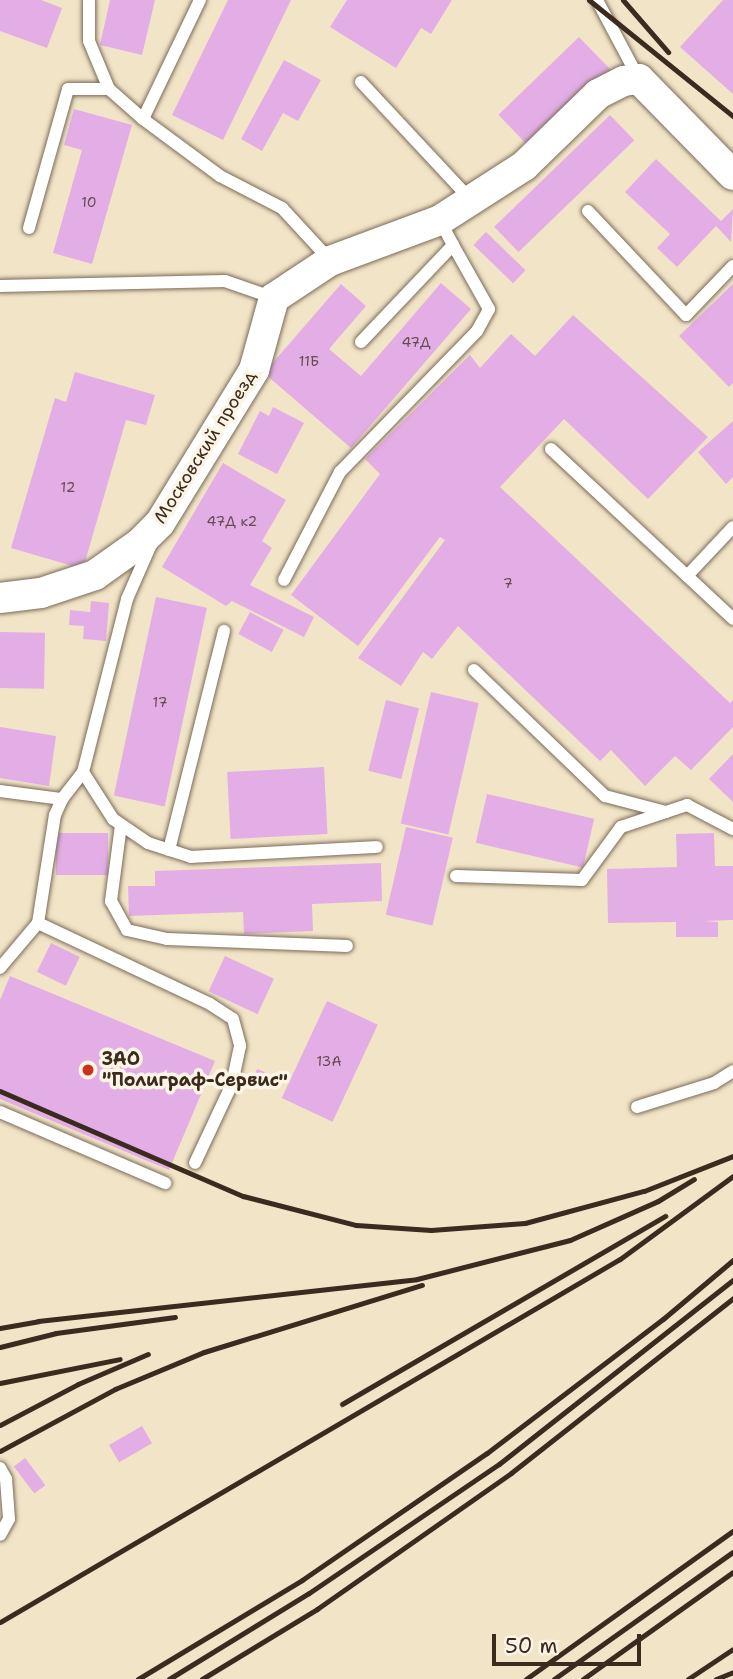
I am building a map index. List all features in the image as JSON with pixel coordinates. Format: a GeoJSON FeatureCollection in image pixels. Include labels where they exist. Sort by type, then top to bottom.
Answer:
{"type":"FeatureCollection","features":[{"type":"Feature","properties":{"kind":"street"},"geometry":{"type":"LineString","coordinates":[[274,298],[330,261],[447,232],[471,200],[524,166],[598,94],[624,81],[639,79],[733,175]]}},
{"type":"Feature","properties":{"kind":"street","name":"Московский проезд"},"geometry":{"type":"LineString","coordinates":[[0,598],[41,593],[95,575],[140,543],[160,523],[254,370],[274,298]]}},
{"type":"Feature","properties":{"kind":"lane"},"geometry":{"type":"LineString","coordinates":[[89,0],[89,41],[109,89],[143,119],[220,176],[282,208],[330,261]]}},
{"type":"Feature","properties":{"kind":"lane"},"geometry":{"type":"LineString","coordinates":[[143,119],[200,0]]}},
{"type":"Feature","properties":{"kind":"lane"},"geometry":{"type":"LineString","coordinates":[[597,0],[639,79]]}},
{"type":"Feature","properties":{"kind":"lane"},"geometry":{"type":"LineString","coordinates":[[361,82],[471,200]]}},
{"type":"Feature","properties":{"kind":"lane"},"geometry":{"type":"LineString","coordinates":[[29,228],[68,89],[109,89]]}},
{"type":"Feature","properties":{"kind":"lane"},"geometry":{"type":"LineString","coordinates":[[588,212],[686,315],[733,266]]}},
{"type":"Feature","properties":{"kind":"lane"},"geometry":{"type":"LineString","coordinates":[[284,580],[340,472],[477,331],[489,309],[447,232],[360,342]]}},
{"type":"Feature","properties":{"kind":"lane"},"geometry":{"type":"LineString","coordinates":[[0,286],[225,281],[274,298]]}},
{"type":"Feature","properties":{"kind":"lane"},"geometry":{"type":"LineString","coordinates":[[551,449],[733,619]]}},
{"type":"Feature","properties":{"kind":"lane"},"geometry":{"type":"LineString","coordinates":[[0,968],[38,923],[55,815],[62,799],[83,772],[127,599],[160,523]]}},
{"type":"Feature","properties":{"kind":"lane"},"geometry":{"type":"LineString","coordinates":[[687,576],[733,527]]}},
{"type":"Feature","properties":{"kind":"lane"},"geometry":{"type":"LineString","coordinates":[[169,850],[224,631]]}},
{"type":"Feature","properties":{"kind":"lane"},"geometry":{"type":"LineString","coordinates":[[474,670],[605,796],[666,812]]}},
{"type":"Feature","properties":{"kind":"lane"},"geometry":{"type":"LineString","coordinates":[[83,772],[113,819],[148,843],[191,857],[377,847]]}},
{"type":"Feature","properties":{"kind":"lane"},"geometry":{"type":"LineString","coordinates":[[0,791],[62,799]]}},
{"type":"Feature","properties":{"kind":"lane"},"geometry":{"type":"LineString","coordinates":[[456,876],[582,880],[621,827],[687,805],[733,829]]}},
{"type":"Feature","properties":{"kind":"lane"},"geometry":{"type":"LineString","coordinates":[[121,825],[111,901],[127,930],[167,939],[347,946]]}},
{"type":"Feature","properties":{"kind":"lane"},"geometry":{"type":"LineString","coordinates":[[38,923],[210,1004],[233,1019],[240,1046],[232,1084],[195,1163]]}},
{"type":"Feature","properties":{"kind":"lane"},"geometry":{"type":"LineString","coordinates":[[637,1107],[714,1083],[733,1071]]}},
{"type":"Feature","properties":{"kind":"lane"},"geometry":{"type":"LineString","coordinates":[[0,1111],[165,1183]]}},
{"type":"Feature","properties":{"kind":"lane"},"geometry":{"type":"LineString","coordinates":[[0,1468],[6,1479],[9,1519],[0,1535]]}},
{"type":"Feature","properties":{"kind":"building"},"geometry":{"type":"Polygon","coordinates":[[[0,0],[41,0],[62,8],[47,48],[0,31],[0,0]]]}},
{"type":"Feature","properties":{"kind":"building"},"geometry":{"type":"Polygon","coordinates":[[[110,0],[155,0],[142,55],[100,45],[110,0]]]}},
{"type":"Feature","properties":{"kind":"building"},"geometry":{"type":"Polygon","coordinates":[[[228,0],[291,0],[223,140],[172,115],[228,0]]]}},
{"type":"Feature","properties":{"kind":"building"},"geometry":{"type":"Polygon","coordinates":[[[347,0],[452,0],[431,34],[421,28],[396,68],[330,27],[347,0]]]}},
{"type":"Feature","properties":{"kind":"building"},"geometry":{"type":"Polygon","coordinates":[[[723,0],[733,0],[733,94],[680,47],[723,0]]]}},
{"type":"Feature","properties":{"kind":"building"},"geometry":{"type":"Polygon","coordinates":[[[579,37],[611,70],[530,148],[498,115],[579,37]]]}},
{"type":"Feature","properties":{"kind":"building"},"geometry":{"type":"Polygon","coordinates":[[[284,60],[321,80],[298,121],[283,113],[262,151],[241,139],[284,60]]]}},
{"type":"Feature","properties":{"kind":"building"},"geometry":{"type":"Polygon","coordinates":[[[74,109],[132,125],[92,264],[53,253],[82,150],[64,145],[74,109]]]}},
{"type":"Feature","properties":{"kind":"building"},"geometry":{"type":"Polygon","coordinates":[[[610,115],[634,140],[518,252],[494,227],[610,115]]]}},
{"type":"Feature","properties":{"kind":"building"},"geometry":{"type":"Polygon","coordinates":[[[656,159],[721,221],[733,209],[731,242],[716,226],[677,267],[657,248],[670,234],[625,192],[656,159]]]}},
{"type":"Feature","properties":{"kind":"building"},"geometry":{"type":"Polygon","coordinates":[[[486,232],[526,270],[513,283],[473,245],[486,232]]]}},
{"type":"Feature","properties":{"kind":"building"},"geometry":{"type":"Polygon","coordinates":[[[441,283],[471,309],[351,448],[264,373],[341,284],[366,306],[329,349],[361,376],[441,283]]]}},
{"type":"Feature","properties":{"kind":"building"},"geometry":{"type":"Polygon","coordinates":[[[733,284],[733,383],[729,387],[679,336],[733,284]]]}},
{"type":"Feature","properties":{"kind":"building"},"geometry":{"type":"Polygon","coordinates":[[[573,315],[708,437],[648,499],[564,419],[500,487],[730,703],[733,700],[733,727],[691,770],[675,756],[645,786],[611,750],[600,761],[458,626],[432,659],[423,652],[401,686],[358,658],[445,540],[440,537],[358,646],[291,595],[380,474],[365,459],[470,355],[480,368],[511,334],[535,356],[573,315]]]}},
{"type":"Feature","properties":{"kind":"building"},"geometry":{"type":"Polygon","coordinates":[[[75,372],[155,395],[146,425],[126,420],[83,569],[11,548],[55,398],[66,402],[75,372]]]}},
{"type":"Feature","properties":{"kind":"building"},"geometry":{"type":"Polygon","coordinates":[[[273,407],[304,423],[277,474],[238,454],[260,411],[269,416],[273,407]]]}},
{"type":"Feature","properties":{"kind":"building"},"geometry":{"type":"Polygon","coordinates":[[[733,421],[733,477],[726,484],[698,452],[733,421]]]}},
{"type":"Feature","properties":{"kind":"building"},"geometry":{"type":"Polygon","coordinates":[[[223,463],[286,500],[262,541],[272,548],[250,585],[314,617],[304,637],[232,601],[226,606],[162,567],[223,463]]]}},
{"type":"Feature","properties":{"kind":"building"},"geometry":{"type":"Polygon","coordinates":[[[156,597],[207,608],[165,806],[114,796],[156,597]]]}},
{"type":"Feature","properties":{"kind":"building"},"geometry":{"type":"Polygon","coordinates":[[[91,601],[109,603],[106,641],[83,639],[84,626],[69,625],[70,610],[90,612],[91,601]]]}},
{"type":"Feature","properties":{"kind":"building"},"geometry":{"type":"Polygon","coordinates":[[[250,612],[284,630],[272,652],[238,634],[250,612]]]}},
{"type":"Feature","properties":{"kind":"building"},"geometry":{"type":"Polygon","coordinates":[[[0,632],[45,633],[44,689],[0,688],[0,632]]]}},
{"type":"Feature","properties":{"kind":"building"},"geometry":{"type":"Polygon","coordinates":[[[431,692],[479,703],[448,835],[401,824],[431,692]]]}},
{"type":"Feature","properties":{"kind":"building"},"geometry":{"type":"Polygon","coordinates":[[[386,700],[419,708],[401,779],[368,771],[386,700]]]}},
{"type":"Feature","properties":{"kind":"building"},"geometry":{"type":"Polygon","coordinates":[[[0,727],[56,736],[49,786],[0,778],[0,727]]]}},
{"type":"Feature","properties":{"kind":"building"},"geometry":{"type":"Polygon","coordinates":[[[733,754],[733,802],[709,779],[733,754]]]}},
{"type":"Feature","properties":{"kind":"building"},"geometry":{"type":"Polygon","coordinates":[[[324,767],[328,834],[231,839],[227,772],[324,767]]]}},
{"type":"Feature","properties":{"kind":"building"},"geometry":{"type":"Polygon","coordinates":[[[487,794],[594,819],[583,867],[476,843],[487,794]]]}},
{"type":"Feature","properties":{"kind":"building"},"geometry":{"type":"Polygon","coordinates":[[[406,827],[453,838],[433,925],[386,915],[406,827]]]}},
{"type":"Feature","properties":{"kind":"building"},"geometry":{"type":"Polygon","coordinates":[[[56,833],[108,833],[108,875],[56,875],[56,833]]]}},
{"type":"Feature","properties":{"kind":"building"},"geometry":{"type":"Polygon","coordinates":[[[714,833],[715,866],[733,866],[733,920],[704,921],[718,922],[718,937],[676,937],[676,922],[608,923],[607,869],[677,867],[676,834],[714,833]]]}},
{"type":"Feature","properties":{"kind":"building"},"geometry":{"type":"Polygon","coordinates":[[[381,863],[382,901],[312,904],[313,931],[244,934],[243,912],[129,916],[128,886],[155,886],[155,871],[381,863]]]}},
{"type":"Feature","properties":{"kind":"building"},"geometry":{"type":"Polygon","coordinates":[[[51,943],[80,957],[66,986],[37,972],[51,943]]]}},
{"type":"Feature","properties":{"kind":"building"},"geometry":{"type":"Polygon","coordinates":[[[225,956],[274,979],[257,1014],[209,991],[225,956]]]}},
{"type":"Feature","properties":{"kind":"building"},"geometry":{"type":"Polygon","coordinates":[[[10,976],[215,1061],[169,1170],[0,1099],[0,1000],[10,976]]]}},
{"type":"Feature","properties":{"kind":"building"},"geometry":{"type":"Polygon","coordinates":[[[327,1001],[378,1025],[333,1122],[282,1098],[327,1001]]]}},
{"type":"Feature","properties":{"kind":"building"},"geometry":{"type":"Polygon","coordinates":[[[257,1069],[267,1073],[262,1085],[252,1081],[257,1069]]]}},
{"type":"Feature","properties":{"kind":"building"},"geometry":{"type":"Polygon","coordinates":[[[142,1426],[152,1443],[119,1462],[109,1445],[142,1426]]]}},
{"type":"Feature","properties":{"kind":"building"},"geometry":{"type":"Polygon","coordinates":[[[25,1458],[45,1485],[34,1494],[14,1466],[25,1458]]]}},
{"type":"Feature","properties":{"kind":"railway"},"geometry":{"type":"LineString","coordinates":[[589,0],[733,116]]}},
{"type":"Feature","properties":{"kind":"railway"},"geometry":{"type":"LineString","coordinates":[[623,0],[668,52]]}},
{"type":"Feature","properties":{"kind":"railway"},"geometry":{"type":"LineString","coordinates":[[0,1091],[243,1196],[356,1225],[431,1230],[525,1223],[644,1191],[733,1156]]}},
{"type":"Feature","properties":{"kind":"railway"},"geometry":{"type":"LineString","coordinates":[[0,1622],[620,1259],[733,1176]]}},
{"type":"Feature","properties":{"kind":"railway"},"geometry":{"type":"LineString","coordinates":[[0,1328],[38,1321],[417,1279],[570,1240],[658,1201],[694,1179]]}},
{"type":"Feature","properties":{"kind":"railway"},"geometry":{"type":"LineString","coordinates":[[342,1404],[665,1216]]}},
{"type":"Feature","properties":{"kind":"railway"},"geometry":{"type":"LineString","coordinates":[[138,1679],[302,1580],[487,1453],[663,1319],[733,1260]]}},
{"type":"Feature","properties":{"kind":"railway"},"geometry":{"type":"LineString","coordinates":[[169,1679],[309,1593],[499,1464],[733,1280]]}},
{"type":"Feature","properties":{"kind":"railway"},"geometry":{"type":"LineString","coordinates":[[0,1451],[115,1389],[204,1352],[422,1285]]}},
{"type":"Feature","properties":{"kind":"railway"},"geometry":{"type":"LineString","coordinates":[[202,1679],[317,1609],[511,1473],[733,1298]]}},
{"type":"Feature","properties":{"kind":"railway"},"geometry":{"type":"LineString","coordinates":[[0,1347],[56,1333],[175,1317]]}},
{"type":"Feature","properties":{"kind":"railway"},"geometry":{"type":"LineString","coordinates":[[0,1425],[78,1384],[148,1354]]}},
{"type":"Feature","properties":{"kind":"railway"},"geometry":{"type":"LineString","coordinates":[[0,1383],[120,1359]]}},
{"type":"Feature","properties":{"kind":"railway"},"geometry":{"type":"LineString","coordinates":[[526,1679],[733,1531]]}},
{"type":"Feature","properties":{"kind":"railway"},"geometry":{"type":"LineString","coordinates":[[554,1679],[733,1552]]}},
{"type":"Feature","properties":{"kind":"railway"},"geometry":{"type":"LineString","coordinates":[[583,1679],[733,1572]]}},
{"type":"Feature","properties":{"kind":"railway"},"geometry":{"type":"LineString","coordinates":[[688,1679],[733,1649]]}},
{"type":"Feature","properties":{"kind":"railway"},"geometry":{"type":"LineString","coordinates":[[716,1679],[733,1672]]}},
{"type":"Feature","properties":{"kind":"place","name":"ЗАО \"Полиграф-Сервис\""},"geometry":{"type":"Point","coordinates":[88,1070]}}]}
